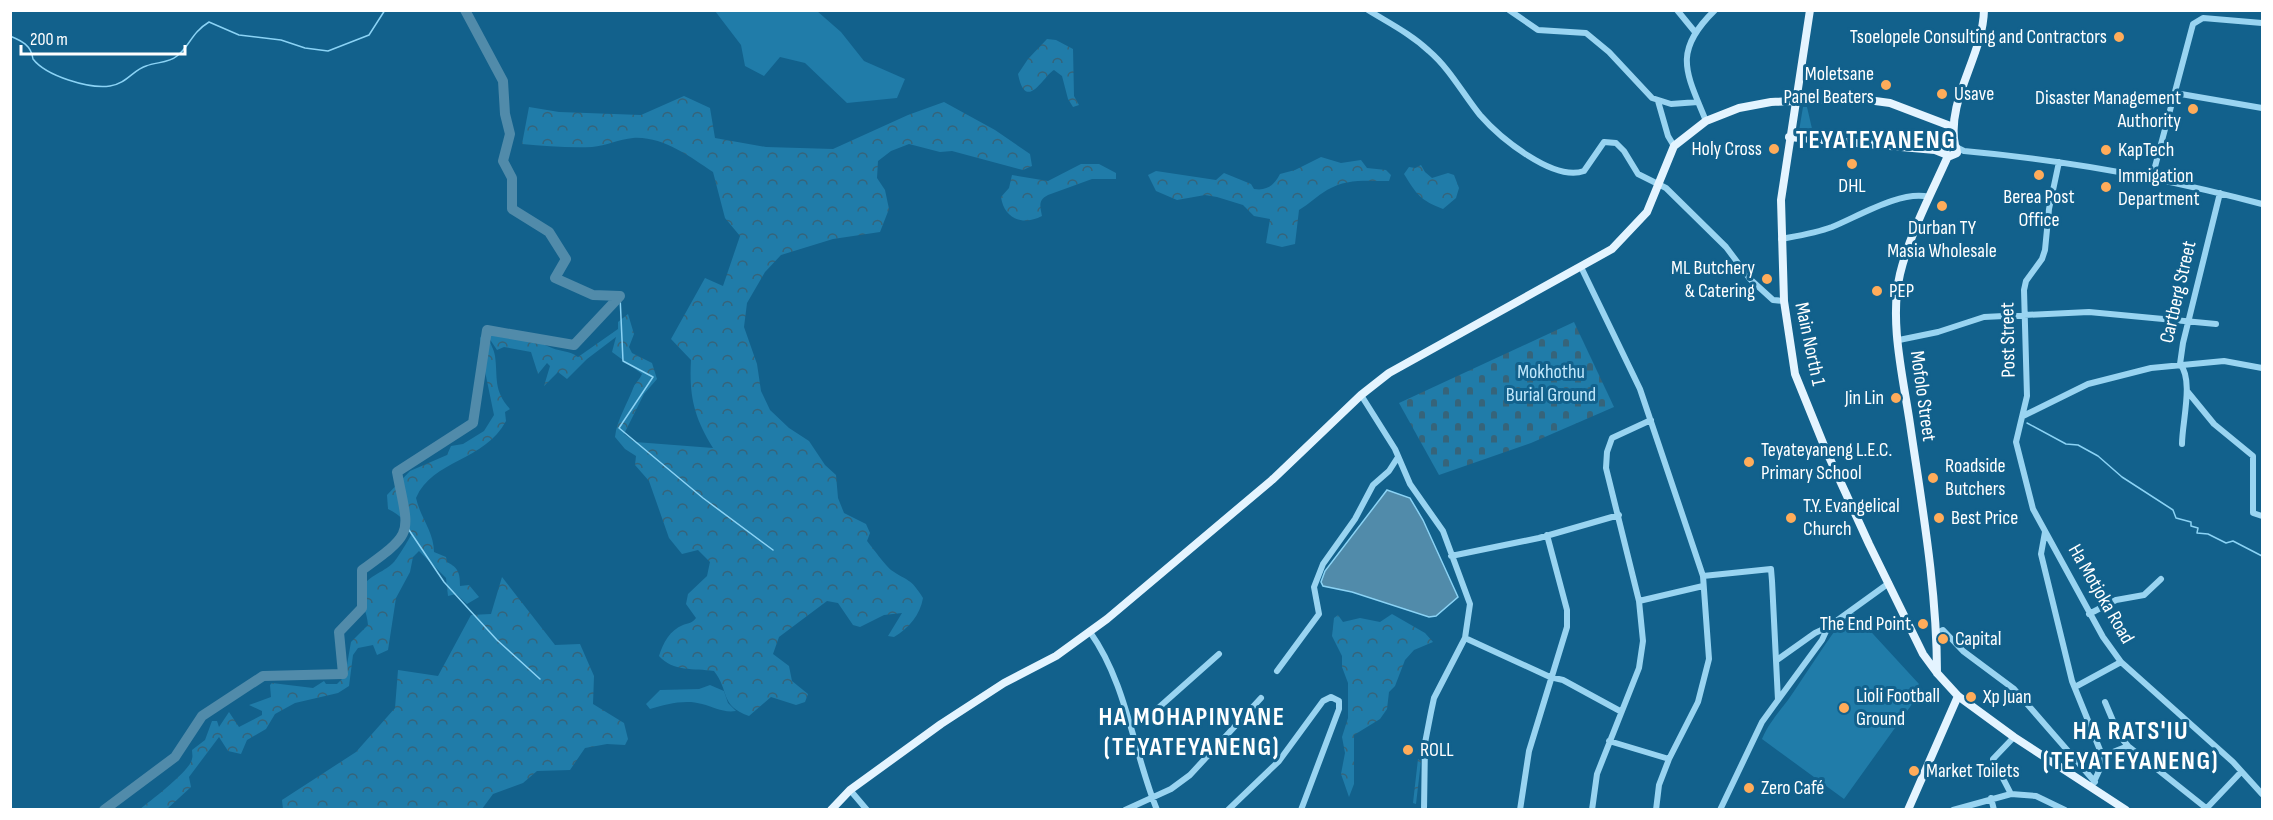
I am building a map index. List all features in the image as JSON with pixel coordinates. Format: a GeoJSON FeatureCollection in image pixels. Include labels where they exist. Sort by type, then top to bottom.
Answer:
{"type":"FeatureCollection","features":[{"type":"Feature","properties":{"kind":"main road","name":"Main North 1"},"geometry":{"type":"LineString","coordinates":[[1810,10],[1781,200],[1781,239],[1784,301],[1796,374],[1825,448],[1923,654],[1937,673],[1958,696],[2014,737],[2093,784],[2126,810]]}},
{"type":"Feature","properties":{"kind":"main road","name":"Mofolo Street"},"geometry":{"type":"LineString","coordinates":[[1937,673],[1936,633],[1899,340],[1900,276],[1929,197],[1952,150],[1953,131],[1980,38],[1984,10]]}},
{"type":"Feature","properties":{"kind":"main road"},"geometry":{"type":"LineString","coordinates":[[831,810],[850,790],[975,701],[1056,656],[1090,632],[1171,568],[1272,480],[1361,394],[1389,373],[1612,249],[1647,212],[1660,186],[1674,146],[1706,122],[1739,108],[1771,102],[1853,98],[1890,103],[1953,131]]}},
{"type":"Feature","properties":{"kind":"main road"},"geometry":{"type":"LineString","coordinates":[[1789,137],[1952,150]]}},
{"type":"Feature","properties":{"kind":"main road"},"geometry":{"type":"LineString","coordinates":[[1923,654],[1930,656],[1937,649]]}},
{"type":"Feature","properties":{"kind":"main road"},"geometry":{"type":"LineString","coordinates":[[1908,810],[1958,696]]}},
{"type":"Feature","properties":{"kind":"street"},"geometry":{"type":"LineString","coordinates":[[1368,10],[1413,37],[1431,52],[1494,129],[1536,159],[1563,172],[1578,173],[1588,167],[1604,142],[1608,140],[1616,143],[1624,151],[1638,174],[1666,188],[1726,247],[1750,279],[1773,300],[1784,301]]}},
{"type":"Feature","properties":{"kind":"street"},"geometry":{"type":"LineString","coordinates":[[1509,10],[1538,30],[1586,33],[1609,52],[1645,93],[1658,101],[1671,104],[1698,102]]}},
{"type":"Feature","properties":{"kind":"street"},"geometry":{"type":"LineString","coordinates":[[1677,10],[1695,32]]}},
{"type":"Feature","properties":{"kind":"street"},"geometry":{"type":"LineString","coordinates":[[1706,122],[1687,67],[1687,51],[1695,32],[1715,10]]}},
{"type":"Feature","properties":{"kind":"street"},"geometry":{"type":"LineString","coordinates":[[2220,20],[2221,10]]}},
{"type":"Feature","properties":{"kind":"street"},"geometry":{"type":"LineString","coordinates":[[2151,178],[2193,24],[2204,18],[2262,23]]}},
{"type":"Feature","properties":{"kind":"street"},"geometry":{"type":"LineString","coordinates":[[2175,93],[2262,108]]}},
{"type":"Feature","properties":{"kind":"street"},"geometry":{"type":"LineString","coordinates":[[1658,101],[1668,136],[1674,146]]}},
{"type":"Feature","properties":{"kind":"street"},"geometry":{"type":"LineString","coordinates":[[1952,150],[2059,162],[2151,178],[2262,204]]}},
{"type":"Feature","properties":{"kind":"street","name":"Post Street"},"geometry":{"type":"LineString","coordinates":[[2020,426],[2026,396],[2025,281],[2042,259],[2045,250],[2049,209],[2059,162]]}},
{"type":"Feature","properties":{"kind":"street","name":"Cartberg Street"},"geometry":{"type":"LineString","coordinates":[[2180,364],[2188,320],[2220,193]]}},
{"type":"Feature","properties":{"kind":"street"},"geometry":{"type":"LineString","coordinates":[[1781,239],[1830,228],[1875,207],[1917,194],[1929,197]]}},
{"type":"Feature","properties":{"kind":"street"},"geometry":{"type":"LineString","coordinates":[[1581,267],[1641,389],[1703,576],[1709,659],[1698,702],[1659,784],[1656,810]]}},
{"type":"Feature","properties":{"kind":"street"},"geometry":{"type":"LineString","coordinates":[[1899,340],[1938,332],[1984,317],[2089,312],[2216,324]]}},
{"type":"Feature","properties":{"kind":"street"},"geometry":{"type":"LineString","coordinates":[[2023,416],[2088,384],[2151,368],[2224,361],[2262,368]]}},
{"type":"Feature","properties":{"kind":"street"},"geometry":{"type":"LineString","coordinates":[[2180,364],[2187,374],[2181,444]]}},
{"type":"Feature","properties":{"kind":"street"},"geometry":{"type":"LineString","coordinates":[[2187,391],[2214,424],[2253,456],[2253,513],[2262,516]]}},
{"type":"Feature","properties":{"kind":"street"},"geometry":{"type":"LineString","coordinates":[[1361,394],[1398,457],[1410,484],[1443,531],[1470,604],[1465,638],[1434,698],[1425,743],[1424,810]]}},
{"type":"Feature","properties":{"kind":"street"},"geometry":{"type":"LineString","coordinates":[[1592,810],[1597,774],[1620,711],[1639,668],[1643,640],[1639,601],[1606,468],[1609,444],[1612,438],[1652,420]]}},
{"type":"Feature","properties":{"kind":"street","name":"Ha Motjoka Road"},"geometry":{"type":"LineString","coordinates":[[2020,426],[2016,442],[2032,509],[2089,614],[2121,662],[2262,794]]}},
{"type":"Feature","properties":{"kind":"street"},"geometry":{"type":"LineString","coordinates":[[1277,671],[1319,614],[1314,587],[1323,564],[1355,519],[1373,485],[1389,471],[1398,457]]}},
{"type":"Feature","properties":{"kind":"street"},"geometry":{"type":"LineString","coordinates":[[1451,556],[1547,536],[1619,515]]}},
{"type":"Feature","properties":{"kind":"street","name":"Ha Motjoka Road"},"geometry":{"type":"LineString","coordinates":[[2045,531],[2041,554],[2075,687],[2104,760]]}},
{"type":"Feature","properties":{"kind":"street"},"geometry":{"type":"LineString","coordinates":[[1520,810],[1529,751],[1550,677],[1566,632],[1568,610],[1547,536]]}},
{"type":"Feature","properties":{"kind":"street"},"geometry":{"type":"LineString","coordinates":[[1703,576],[1771,569],[1773,645],[1777,660],[1778,700]]}},
{"type":"Feature","properties":{"kind":"street"},"geometry":{"type":"LineString","coordinates":[[2089,614],[2116,600],[2144,595],[2161,579]]}},
{"type":"Feature","properties":{"kind":"street"},"geometry":{"type":"LineString","coordinates":[[1777,660],[1889,583]]}},
{"type":"Feature","properties":{"kind":"street"},"geometry":{"type":"LineString","coordinates":[[1639,601],[1703,586]]}},
{"type":"Feature","properties":{"kind":"street"},"geometry":{"type":"LineString","coordinates":[[1720,810],[1762,722],[1822,640],[1828,627]]}},
{"type":"Feature","properties":{"kind":"street"},"geometry":{"type":"LineString","coordinates":[[1936,633],[1943,630],[1963,651],[2014,689],[2093,784],[2104,760],[2113,752],[2128,746]]}},
{"type":"Feature","properties":{"kind":"street"},"geometry":{"type":"LineString","coordinates":[[1090,632],[1105,653],[1157,810]]}},
{"type":"Feature","properties":{"kind":"street"},"geometry":{"type":"LineString","coordinates":[[1465,638],[1550,677],[1563,680],[1620,711]]}},
{"type":"Feature","properties":{"kind":"street"},"geometry":{"type":"LineString","coordinates":[[1129,723],[1147,718],[1220,654]]}},
{"type":"Feature","properties":{"kind":"street"},"geometry":{"type":"LineString","coordinates":[[2075,687],[2121,662]]}},
{"type":"Feature","properties":{"kind":"street"},"geometry":{"type":"LineString","coordinates":[[1125,810],[1152,799],[1190,775],[1261,698]]}},
{"type":"Feature","properties":{"kind":"street"},"geometry":{"type":"LineString","coordinates":[[1228,810],[1279,761],[1323,701],[1331,698],[1339,700],[1339,709],[1301,810]]}},
{"type":"Feature","properties":{"kind":"street"},"geometry":{"type":"LineString","coordinates":[[2105,702],[2119,735],[2128,746],[2205,809],[2241,772]]}},
{"type":"Feature","properties":{"kind":"street"},"geometry":{"type":"LineString","coordinates":[[2011,794],[1993,759],[2014,737]]}},
{"type":"Feature","properties":{"kind":"street"},"geometry":{"type":"LineString","coordinates":[[1609,741],[1669,759]]}},
{"type":"Feature","properties":{"kind":"street"},"geometry":{"type":"LineString","coordinates":[[850,790],[867,810]]}},
{"type":"Feature","properties":{"kind":"street"},"geometry":{"type":"LineString","coordinates":[[1953,810],[2011,794],[2036,796],[2065,810]]}},
{"type":"Feature","properties":{"kind":"street"},"geometry":{"type":"LineString","coordinates":[[1991,798],[1994,810]]}},
{"type":"Feature","properties":{"kind":"street"},"geometry":{"type":"LineString","coordinates":[[2045,800],[2049,810]]}},
{"type":"Feature","properties":{"kind":"green space"},"geometry":{"type":"Polygon","coordinates":[[[715,11],[817,11],[841,32],[864,61],[905,79],[897,98],[847,103],[805,63],[780,57],[764,76],[745,66],[741,45],[715,11]]]}},
{"type":"Feature","properties":{"kind":"green space"},"geometry":{"type":"Polygon","coordinates":[[[1047,39],[1056,40],[1073,49],[1074,96],[1079,105],[1073,107],[1068,99],[1062,76],[1054,70],[1030,92],[1021,86],[1018,74],[1028,59],[1047,39]]]}},
{"type":"Feature","properties":{"kind":"green space"},"geometry":{"type":"Polygon","coordinates":[[[684,96],[710,108],[715,138],[766,147],[833,149],[908,115],[944,102],[995,130],[1030,154],[1032,166],[1023,170],[952,151],[940,152],[909,144],[891,151],[878,161],[877,178],[885,190],[889,209],[880,232],[833,239],[781,255],[765,272],[747,303],[744,327],[757,364],[761,391],[770,410],[789,428],[809,441],[825,465],[836,475],[838,498],[844,513],[866,524],[870,533],[867,541],[891,570],[919,591],[923,598],[913,620],[894,637],[888,636],[902,613],[884,615],[860,627],[853,625],[838,603],[827,601],[779,637],[773,654],[789,666],[792,681],[808,694],[805,702],[796,705],[771,697],[749,716],[740,712],[729,702],[714,671],[677,667],[659,656],[671,634],[678,627],[696,618],[686,604],[688,594],[707,576],[710,562],[698,550],[682,554],[669,538],[649,481],[635,465],[636,456],[625,449],[615,437],[623,411],[642,374],[612,352],[616,337],[587,359],[567,379],[558,372],[544,386],[550,366],[547,363],[538,374],[531,352],[504,347],[497,350],[489,338],[495,356],[499,390],[510,409],[505,412],[506,421],[485,445],[434,476],[424,485],[416,498],[432,538],[434,552],[446,557],[447,562],[456,569],[460,586],[469,585],[479,597],[467,604],[456,594],[448,596],[446,578],[419,551],[413,557],[410,572],[396,598],[388,650],[377,655],[373,645],[358,648],[353,655],[349,686],[338,693],[295,703],[275,714],[266,729],[247,740],[241,754],[228,751],[219,737],[189,777],[191,787],[167,809],[140,809],[169,786],[190,764],[192,750],[205,740],[212,721],[217,721],[219,727],[229,712],[239,727],[262,715],[262,711],[249,705],[271,697],[270,685],[272,683],[313,688],[324,681],[326,684],[337,684],[345,676],[351,642],[368,625],[360,589],[368,580],[394,562],[411,535],[403,519],[388,509],[387,495],[410,471],[447,455],[451,446],[463,444],[484,431],[494,415],[480,347],[480,338],[486,326],[512,331],[578,357],[618,329],[618,322],[628,314],[634,334],[629,347],[632,353],[652,363],[657,379],[644,394],[624,434],[635,442],[713,448],[701,426],[694,406],[691,360],[671,339],[705,278],[723,286],[740,236],[725,218],[713,172],[676,149],[644,138],[633,138],[592,147],[522,144],[529,107],[559,112],[641,115],[684,96]]]}},
{"type":"Feature","properties":{"kind":"green space"},"geometry":{"type":"Polygon","coordinates":[[[1803,107],[1807,107],[1813,133],[1799,131],[1803,107]]]}},
{"type":"Feature","properties":{"kind":"green space"},"geometry":{"type":"Polygon","coordinates":[[[1321,157],[1341,163],[1361,160],[1367,168],[1386,170],[1391,175],[1389,181],[1350,182],[1323,192],[1299,210],[1295,244],[1282,247],[1266,243],[1270,219],[1254,216],[1243,205],[1217,197],[1205,195],[1177,200],[1156,191],[1148,175],[1156,171],[1216,180],[1224,173],[1251,184],[1254,189],[1263,189],[1273,184],[1280,174],[1295,170],[1321,157]]]}},
{"type":"Feature","properties":{"kind":"green space"},"geometry":{"type":"Polygon","coordinates":[[[1081,164],[1099,164],[1116,173],[1116,179],[1092,179],[1048,195],[1041,201],[1042,216],[1035,219],[1021,220],[1006,211],[1001,197],[1009,188],[1012,175],[1048,181],[1081,164]]]}},
{"type":"Feature","properties":{"kind":"green space"},"geometry":{"type":"Polygon","coordinates":[[[1421,165],[1432,178],[1448,173],[1454,175],[1459,188],[1456,198],[1443,209],[1420,196],[1404,174],[1409,167],[1415,168],[1421,165]]]}},
{"type":"Feature","properties":{"kind":"green space","name":"Mokhothu Burial Ground"},"geometry":{"type":"Polygon","coordinates":[[[1574,322],[1614,407],[1531,443],[1439,475],[1399,403],[1574,322]]]}},
{"type":"Feature","properties":{"kind":"green space"},"geometry":{"type":"Polygon","coordinates":[[[502,577],[555,645],[580,644],[594,676],[593,704],[624,723],[628,739],[625,745],[607,744],[585,748],[570,770],[537,771],[523,783],[493,794],[482,809],[283,809],[282,800],[356,752],[395,708],[398,670],[438,676],[471,615],[491,614],[502,577]]]}},
{"type":"Feature","properties":{"kind":"green space","name":"Lioli Football Ground"},"geometry":{"type":"Polygon","coordinates":[[[1851,610],[1919,684],[1911,692],[1915,700],[1844,799],[1762,739],[1774,718],[1851,610]]]}},
{"type":"Feature","properties":{"kind":"green space"},"geometry":{"type":"Polygon","coordinates":[[[1392,614],[1425,633],[1433,642],[1414,650],[1405,660],[1395,686],[1389,692],[1387,709],[1380,719],[1354,735],[1354,784],[1349,797],[1341,774],[1345,753],[1342,737],[1348,718],[1348,683],[1342,667],[1342,656],[1332,636],[1334,618],[1338,615],[1343,622],[1360,618],[1380,622],[1392,614]]]}},
{"type":"Feature","properties":{"kind":"green space"},"geometry":{"type":"Polygon","coordinates":[[[710,685],[724,691],[728,703],[736,711],[689,702],[650,709],[646,704],[660,690],[699,689],[710,685]]]}},
{"type":"Feature","properties":{"kind":"green space"},"geometry":{"type":"Polygon","coordinates":[[[1418,759],[1421,761],[1416,804],[1413,803],[1418,759]]]}},
{"type":"Feature","properties":{"kind":"shaded area"},"geometry":{"type":"Polygon","coordinates":[[[1387,490],[1410,498],[1423,520],[1458,597],[1436,616],[1429,617],[1352,592],[1323,586],[1321,582],[1325,571],[1387,490]]]}},
{"type":"Feature","properties":{"kind":"waterway"},"geometry":{"type":"LineString","coordinates":[[10,36],[25,44],[33,59],[48,71],[80,83],[110,86],[121,83],[141,68],[174,58],[209,22],[239,35],[281,40],[305,48],[328,51],[369,35],[385,10]]}},
{"type":"Feature","properties":{"kind":"waterway"},"geometry":{"type":"LineString","coordinates":[[104,810],[175,757],[202,716],[263,676],[343,674],[339,632],[362,608],[362,570],[392,547],[404,530],[404,508],[397,472],[473,423],[487,330],[574,345],[620,296],[593,295],[555,278],[566,259],[549,232],[512,209],[512,178],[503,161],[510,134],[505,114],[503,81],[465,10]]}},
{"type":"Feature","properties":{"kind":"waterway"},"geometry":{"type":"LineString","coordinates":[[620,296],[623,361],[653,377],[619,428],[703,498],[773,550]]}},
{"type":"Feature","properties":{"kind":"waterway"},"geometry":{"type":"LineString","coordinates":[[2027,423],[2066,444],[2078,445],[2098,456],[2122,477],[2173,510],[2176,518],[2191,522],[2191,526],[2198,528],[2197,533],[2208,534],[2226,543],[2233,541],[2262,556]]}},
{"type":"Feature","properties":{"kind":"waterway"},"geometry":{"type":"LineString","coordinates":[[407,527],[444,582],[497,640],[540,679]]}},
{"type":"Feature","properties":{"kind":"place","name":"Tsoelopele Consulting and Contractors"},"geometry":{"type":"Point","coordinates":[2119,37]}},
{"type":"Feature","properties":{"kind":"place","name":"Moletsane Panel Beaters"},"geometry":{"type":"Point","coordinates":[1886,85]}},
{"type":"Feature","properties":{"kind":"place","name":"Usave"},"geometry":{"type":"Point","coordinates":[1942,94]}},
{"type":"Feature","properties":{"kind":"place","name":"Disaster Management Authority"},"geometry":{"type":"Point","coordinates":[2193,109]}},
{"type":"Feature","properties":{"kind":"place","name":"Holy Cross"},"geometry":{"type":"Point","coordinates":[1774,149]}},
{"type":"Feature","properties":{"kind":"place","name":"KapTech"},"geometry":{"type":"Point","coordinates":[2106,150]}},
{"type":"Feature","properties":{"kind":"place","name":"DHL"},"geometry":{"type":"Point","coordinates":[1852,164]}},
{"type":"Feature","properties":{"kind":"place","name":"Berea Post Office"},"geometry":{"type":"Point","coordinates":[2039,175]}},
{"type":"Feature","properties":{"kind":"place","name":"Immigation Department"},"geometry":{"type":"Point","coordinates":[2106,187]}},
{"type":"Feature","properties":{"kind":"place","name":"Durban TY Masia Wholesale"},"geometry":{"type":"Point","coordinates":[1942,206]}},
{"type":"Feature","properties":{"kind":"place","name":"ML Butchery & Catering"},"geometry":{"type":"Point","coordinates":[1767,279]}},
{"type":"Feature","properties":{"kind":"place","name":"PEP"},"geometry":{"type":"Point","coordinates":[1877,291]}},
{"type":"Feature","properties":{"kind":"place","name":"Jin Lin"},"geometry":{"type":"Point","coordinates":[1896,398]}},
{"type":"Feature","properties":{"kind":"place","name":"Teyateyaneng L.E.C. Primary School"},"geometry":{"type":"Point","coordinates":[1749,462]}},
{"type":"Feature","properties":{"kind":"place","name":"Roadside Butchers"},"geometry":{"type":"Point","coordinates":[1933,478]}},
{"type":"Feature","properties":{"kind":"place","name":"T.Y. Evangelical Church"},"geometry":{"type":"Point","coordinates":[1791,518]}},
{"type":"Feature","properties":{"kind":"place","name":"Best Price"},"geometry":{"type":"Point","coordinates":[1939,518]}},
{"type":"Feature","properties":{"kind":"place","name":"The End Point"},"geometry":{"type":"Point","coordinates":[1923,624]}},
{"type":"Feature","properties":{"kind":"place","name":"Capital"},"geometry":{"type":"Point","coordinates":[1943,639]}},
{"type":"Feature","properties":{"kind":"place","name":"Xp Juan"},"geometry":{"type":"Point","coordinates":[1971,697]}},
{"type":"Feature","properties":{"kind":"place","name":"Lioli Football Ground"},"geometry":{"type":"Point","coordinates":[1844,708]}},
{"type":"Feature","properties":{"kind":"place","name":"ROLL"},"geometry":{"type":"Point","coordinates":[1408,750]}},
{"type":"Feature","properties":{"kind":"place","name":"Market Toilets"},"geometry":{"type":"Point","coordinates":[1914,771]}},
{"type":"Feature","properties":{"kind":"place","name":"Zero Café"},"geometry":{"type":"Point","coordinates":[1749,788]}},
{"type":"Feature","properties":{"kind":"district","name":"TEYATEYANENG"},"geometry":{"type":"Point","coordinates":[1876,140]}},
{"type":"Feature","properties":{"kind":"district","name":"HA MOHAPINYANE (TEYATEYANENG)"},"geometry":{"type":"Point","coordinates":[1192,732]}},
{"type":"Feature","properties":{"kind":"district","name":"HA RATS'IU (TEYATEYANENG)"},"geometry":{"type":"Point","coordinates":[2131,746]}}]}
